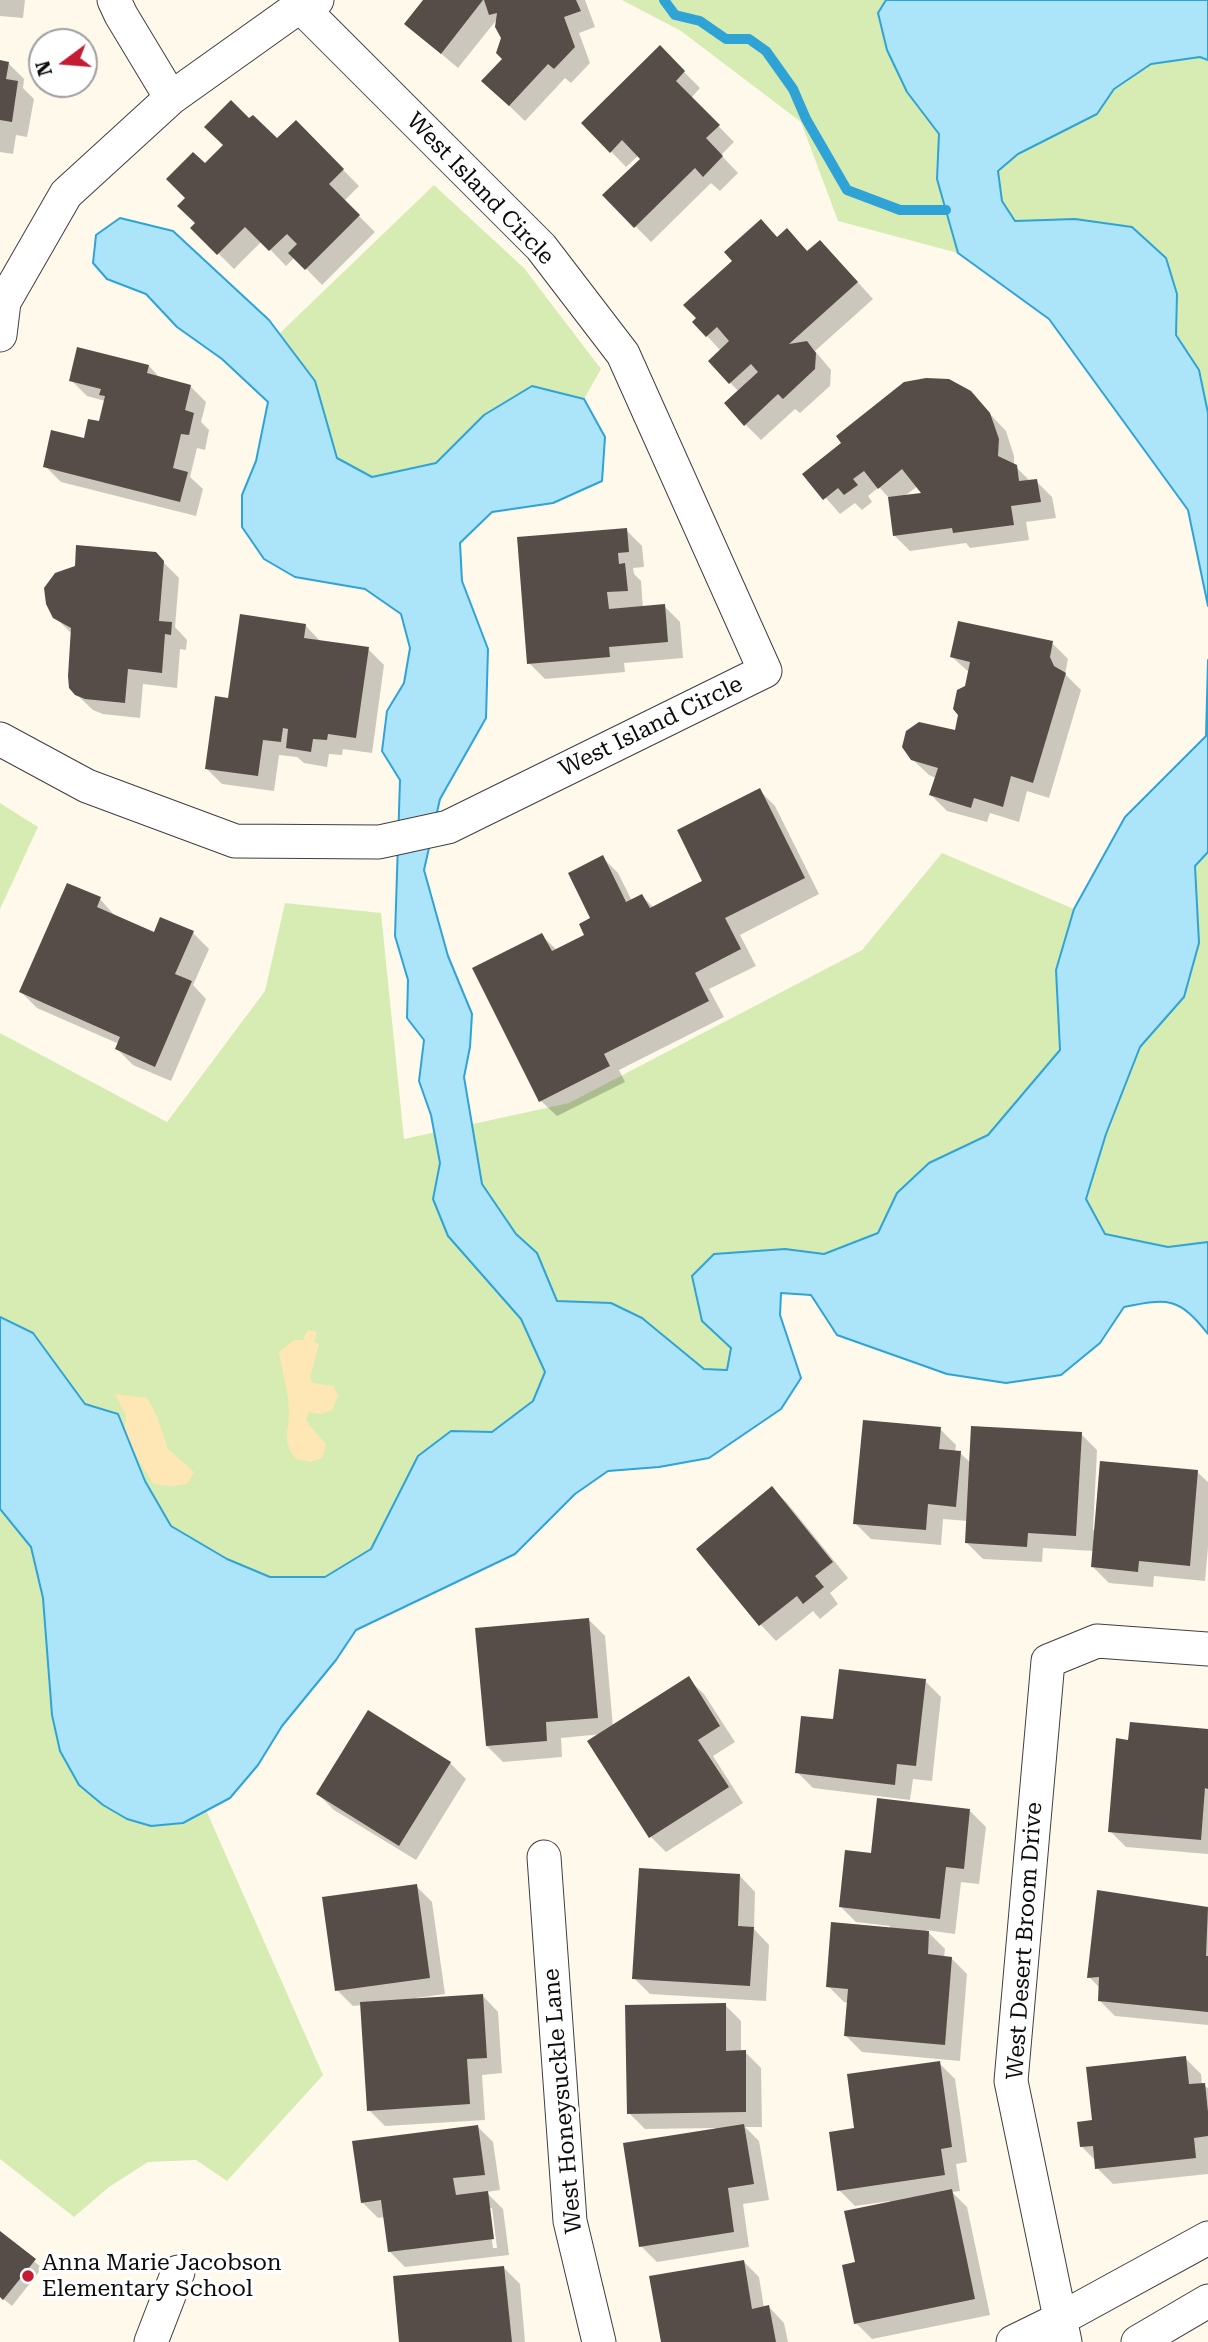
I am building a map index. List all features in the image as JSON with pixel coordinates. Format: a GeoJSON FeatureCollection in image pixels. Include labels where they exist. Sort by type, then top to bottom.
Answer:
{"type":"FeatureCollection","features":[{"type":"Feature","properties":{"kind":"street"},"geometry":{"type":"LineString","coordinates":[[114,0],[171,98]]}},
{"type":"Feature","properties":{"kind":"street","name":"West Island Circle"},"geometry":{"type":"LineString","coordinates":[[0,335],[4,302],[66,194],[171,98],[307,2],[541,247],[623,354],[765,671],[448,827],[379,842],[234,841],[87,786],[0,739]]}},
{"type":"Feature","properties":{"kind":"street","name":"West Desert Broom Drive"},"geometry":{"type":"LineString","coordinates":[[1063,2330],[1011,2081],[1048,1661],[1097,1641],[1208,1649]]}},
{"type":"Feature","properties":{"kind":"street","name":"West Honeysuckle Lane"},"geometry":{"type":"LineString","coordinates":[[544,1857],[570,2221],[599,2342]]}},
{"type":"Feature","properties":{"kind":"street"},"geometry":{"type":"LineString","coordinates":[[1013,2342],[1063,2330],[1208,2238]]}},
{"type":"Feature","properties":{"kind":"street"},"geometry":{"type":"LineString","coordinates":[[151,2342],[178,2272]]}},
{"type":"Feature","properties":{"kind":"street"},"geometry":{"type":"LineString","coordinates":[[1138,2342],[1208,2301]]}},
{"type":"Feature","properties":{"kind":"green space"},"geometry":{"type":"Polygon","coordinates":[[[622,0],[1208,0],[1208,606],[1188,510],[1049,319],[958,253],[838,221],[801,122],[681,31],[622,0]]]}},
{"type":"Feature","properties":{"kind":"green space"},"geometry":{"type":"Polygon","coordinates":[[[434,185],[524,268],[601,369],[584,399],[532,386],[484,415],[436,463],[372,477],[337,458],[315,381],[280,333],[434,185]]]}},
{"type":"Feature","properties":{"kind":"green space"},"geometry":{"type":"Polygon","coordinates":[[[1208,660],[1208,1334],[1189,1313],[1172,1303],[1152,1302],[1124,1307],[1100,1343],[1061,1375],[1006,1383],[947,1374],[837,1335],[811,1295],[781,1293],[780,1315],[801,1378],[781,1409],[709,1458],[659,1467],[608,1471],[575,1494],[515,1554],[356,1630],[336,1660],[282,1726],[258,1765],[230,1798],[206,1810],[323,2075],[227,2181],[196,2160],[148,2162],[109,2187],[74,2217],[0,2159],[0,1033],[167,1122],[265,991],[285,903],[381,913],[404,1139],[569,1103],[862,950],[942,853],[1074,909],[1125,817],[1206,736],[1208,660]]]}},
{"type":"Feature","properties":{"kind":"green space"},"geometry":{"type":"Polygon","coordinates":[[[0,803],[38,827],[0,909],[0,803]]]}},
{"type":"Feature","properties":{"kind":"sand"},"geometry":{"type":"Polygon","coordinates":[[[308,1330],[317,1332],[314,1342],[319,1344],[310,1377],[312,1383],[333,1386],[338,1396],[332,1410],[321,1414],[309,1412],[306,1419],[326,1445],[322,1458],[311,1462],[296,1459],[289,1447],[289,1405],[279,1352],[294,1340],[303,1340],[308,1330]]]}},
{"type":"Feature","properties":{"kind":"sand"},"geometry":{"type":"Polygon","coordinates":[[[115,1394],[147,1398],[156,1414],[168,1449],[194,1472],[187,1484],[154,1484],[125,1432],[126,1415],[115,1394]]]}},
{"type":"Feature","properties":{"kind":"water"},"geometry":{"type":"Polygon","coordinates":[[[886,0],[1208,0],[1208,60],[1200,57],[1151,64],[1114,89],[1097,114],[1018,154],[998,171],[1002,201],[1015,221],[1075,219],[1132,227],[1166,258],[1177,294],[1176,335],[1199,370],[1208,413],[1208,606],[1188,510],[1049,319],[958,253],[937,179],[939,134],[907,92],[887,50],[878,13],[886,0]]]}},
{"type":"Feature","properties":{"kind":"water"},"geometry":{"type":"Polygon","coordinates":[[[120,218],[173,231],[269,320],[315,381],[337,458],[372,477],[436,463],[484,415],[532,386],[584,399],[605,437],[602,481],[553,503],[492,512],[460,543],[462,581],[488,649],[486,718],[440,799],[424,870],[448,956],[472,1014],[470,1047],[464,1077],[482,1184],[516,1234],[537,1253],[557,1301],[611,1303],[642,1318],[704,1369],[727,1370],[731,1348],[702,1321],[692,1276],[714,1254],[785,1249],[824,1254],[878,1233],[897,1193],[929,1163],[988,1135],[1060,1050],[1056,970],[1074,909],[1125,817],[1206,736],[1208,660],[1208,852],[1195,866],[1199,943],[1184,997],[1140,1047],[1106,1134],[1086,1199],[1105,1234],[1168,1247],[1208,1242],[1208,1334],[1189,1313],[1172,1303],[1152,1302],[1124,1307],[1100,1343],[1061,1375],[1006,1383],[947,1374],[837,1335],[811,1295],[781,1293],[780,1315],[801,1378],[781,1409],[709,1458],[659,1467],[608,1471],[575,1494],[515,1554],[356,1630],[336,1660],[282,1726],[258,1765],[230,1798],[183,1823],[151,1826],[127,1819],[103,1805],[79,1785],[60,1751],[52,1715],[43,1598],[31,1547],[0,1509],[0,1317],[33,1333],[85,1404],[118,1414],[145,1481],[171,1526],[227,1559],[270,1577],[325,1577],[371,1549],[418,1456],[451,1431],[492,1432],[533,1401],[545,1372],[521,1319],[448,1236],[433,1199],[440,1163],[431,1115],[419,1081],[424,1040],[407,1018],[408,980],[395,936],[400,780],[382,751],[387,711],[404,683],[410,648],[401,614],[365,589],[295,577],[264,559],[242,527],[242,495],[256,461],[268,402],[222,359],[177,327],[146,294],[107,279],[93,263],[96,235],[120,218]]]}},
{"type":"Feature","properties":{"kind":"building"},"geometry":{"type":"Polygon","coordinates":[[[423,0],[483,0],[441,54],[404,24],[423,0]]]}},
{"type":"Feature","properties":{"kind":"building"},"geometry":{"type":"Polygon","coordinates":[[[484,0],[576,0],[581,11],[564,17],[575,47],[554,69],[548,64],[509,106],[481,81],[502,59],[496,53],[501,38],[495,27],[497,13],[489,15],[484,0]]]}},
{"type":"Feature","properties":{"kind":"building"},"geometry":{"type":"Polygon","coordinates":[[[660,45],[685,71],[676,81],[720,125],[706,138],[723,156],[703,177],[695,168],[634,228],[602,195],[640,159],[622,140],[610,153],[581,123],[660,45]]]}},
{"type":"Feature","properties":{"kind":"building"},"geometry":{"type":"Polygon","coordinates":[[[0,60],[9,62],[6,79],[18,81],[12,122],[0,120],[0,60]]]}},
{"type":"Feature","properties":{"kind":"building"},"geometry":{"type":"Polygon","coordinates":[[[231,100],[249,118],[253,115],[277,138],[296,120],[344,169],[329,184],[360,215],[305,270],[288,253],[297,244],[287,234],[269,251],[245,227],[217,255],[190,228],[195,223],[177,206],[185,198],[166,179],[193,152],[205,163],[223,145],[204,127],[231,100]]]}},
{"type":"Feature","properties":{"kind":"building"},"geometry":{"type":"Polygon","coordinates":[[[761,219],[777,237],[787,228],[807,251],[820,240],[858,282],[789,344],[807,341],[816,353],[815,369],[783,399],[778,394],[744,426],[724,403],[758,372],[751,364],[729,384],[708,361],[729,341],[717,327],[706,337],[692,322],[696,318],[683,305],[732,261],[724,252],[761,219]]]}},
{"type":"Feature","properties":{"kind":"building"},"geometry":{"type":"Polygon","coordinates":[[[77,347],[149,365],[147,373],[191,385],[185,410],[194,413],[189,435],[181,434],[173,468],[188,472],[180,502],[43,467],[51,430],[84,438],[88,419],[99,421],[105,396],[99,395],[101,389],[69,381],[77,347]]]}},
{"type":"Feature","properties":{"kind":"building"},"geometry":{"type":"Polygon","coordinates":[[[926,378],[949,379],[971,391],[990,413],[999,439],[998,456],[1017,465],[1019,481],[1037,479],[1041,502],[1011,506],[1014,525],[953,533],[952,528],[893,536],[888,497],[921,493],[902,469],[878,489],[864,471],[853,479],[858,485],[844,495],[838,488],[823,500],[802,474],[841,443],[836,436],[904,382],[926,378]]]}},
{"type":"Feature","properties":{"kind":"building"},"geometry":{"type":"Polygon","coordinates":[[[627,528],[629,552],[618,553],[619,564],[625,563],[628,591],[607,592],[609,609],[665,604],[668,642],[609,647],[610,657],[527,664],[517,537],[627,528]]]}},
{"type":"Feature","properties":{"kind":"building"},"geometry":{"type":"Polygon","coordinates":[[[76,545],[156,552],[164,561],[159,621],[172,622],[171,635],[165,634],[162,673],[128,669],[125,703],[85,699],[75,695],[69,688],[71,628],[53,618],[46,604],[44,588],[55,573],[75,566],[76,545]]]}},
{"type":"Feature","properties":{"kind":"building"},"geometry":{"type":"Polygon","coordinates":[[[240,614],[306,624],[304,638],[369,647],[356,738],[328,734],[327,740],[313,739],[311,752],[286,748],[288,729],[283,728],[281,742],[263,740],[258,776],[205,769],[215,696],[228,698],[240,614]]]}},
{"type":"Feature","properties":{"kind":"building"},"geometry":{"type":"Polygon","coordinates":[[[958,621],[1053,641],[1050,657],[1054,666],[1066,673],[1033,783],[1011,776],[1003,807],[974,798],[971,808],[929,795],[938,768],[911,760],[902,747],[906,731],[919,722],[955,730],[958,715],[953,709],[957,690],[965,686],[970,662],[950,657],[958,621]]]}},
{"type":"Feature","properties":{"kind":"building"},"geometry":{"type":"Polygon","coordinates":[[[760,788],[805,878],[725,918],[741,949],[695,973],[709,1001],[604,1054],[610,1066],[539,1102],[472,968],[542,933],[552,951],[584,935],[579,924],[590,918],[568,873],[603,855],[626,902],[642,894],[650,908],[702,881],[677,830],[760,788]]]}},
{"type":"Feature","properties":{"kind":"building"},"geometry":{"type":"Polygon","coordinates":[[[67,883],[101,897],[97,907],[154,932],[160,917],[194,931],[175,974],[192,981],[155,1067],[115,1049],[120,1037],[19,992],[67,883]]]}},
{"type":"Feature","properties":{"kind":"building"},"geometry":{"type":"Polygon","coordinates":[[[863,1420],[941,1427],[939,1449],[961,1451],[956,1507],[928,1504],[926,1530],[853,1524],[863,1420]]]}},
{"type":"Feature","properties":{"kind":"building"},"geometry":{"type":"Polygon","coordinates":[[[971,1426],[1082,1432],[1076,1536],[1028,1533],[1027,1547],[965,1543],[971,1426]]]}},
{"type":"Feature","properties":{"kind":"building"},"geometry":{"type":"Polygon","coordinates":[[[1100,1461],[1198,1470],[1190,1566],[1139,1561],[1138,1572],[1091,1567],[1100,1461]]]}},
{"type":"Feature","properties":{"kind":"building"},"geometry":{"type":"Polygon","coordinates":[[[772,1486],[833,1562],[815,1576],[824,1587],[803,1604],[797,1596],[759,1626],[696,1549],[772,1486]]]}},
{"type":"Feature","properties":{"kind":"building"},"geometry":{"type":"Polygon","coordinates":[[[589,1618],[598,1718],[546,1722],[547,1741],[486,1746],[475,1628],[589,1618]]]}},
{"type":"Feature","properties":{"kind":"building"},"geometry":{"type":"Polygon","coordinates":[[[839,1669],[926,1679],[916,1766],[897,1764],[895,1785],[795,1773],[801,1716],[833,1719],[839,1669]]]}},
{"type":"Feature","properties":{"kind":"building"},"geometry":{"type":"Polygon","coordinates":[[[689,1676],[720,1726],[698,1740],[729,1787],[649,1838],[587,1741],[689,1676]]]}},
{"type":"Feature","properties":{"kind":"building"},"geometry":{"type":"Polygon","coordinates":[[[368,1710],[451,1762],[399,1846],[316,1794],[368,1710]]]}},
{"type":"Feature","properties":{"kind":"building"},"geometry":{"type":"Polygon","coordinates":[[[1130,1722],[1208,1729],[1208,1789],[1205,1788],[1201,1840],[1108,1832],[1116,1738],[1128,1740],[1130,1722]]]}},
{"type":"Feature","properties":{"kind":"building"},"geometry":{"type":"Polygon","coordinates":[[[877,1798],[970,1809],[964,1869],[946,1867],[940,1919],[839,1907],[845,1850],[871,1853],[877,1798]]]}},
{"type":"Feature","properties":{"kind":"building"},"geometry":{"type":"Polygon","coordinates":[[[639,1868],[740,1874],[738,1926],[754,1927],[750,1986],[632,1979],[639,1868]]]}},
{"type":"Feature","properties":{"kind":"building"},"geometry":{"type":"Polygon","coordinates":[[[417,1884],[430,1978],[335,1991],[322,1897],[417,1884]]]}},
{"type":"Feature","properties":{"kind":"building"},"geometry":{"type":"Polygon","coordinates":[[[1097,1890],[1208,1907],[1208,2012],[1098,2001],[1099,1977],[1087,1978],[1097,1890]]]}},
{"type":"Feature","properties":{"kind":"building"},"geometry":{"type":"Polygon","coordinates":[[[831,1922],[929,1931],[928,1954],[952,1957],[945,2045],[844,2036],[848,1989],[826,1987],[831,1922]]]}},
{"type":"Feature","properties":{"kind":"building"},"geometry":{"type":"Polygon","coordinates":[[[483,1994],[487,2058],[467,2059],[470,2104],[367,2111],[360,2002],[483,1994]]]}},
{"type":"Feature","properties":{"kind":"building"},"geometry":{"type":"Polygon","coordinates":[[[726,2003],[726,2051],[746,2050],[746,2112],[627,2114],[625,2005],[726,2003]]]}},
{"type":"Feature","properties":{"kind":"building"},"geometry":{"type":"Polygon","coordinates":[[[1186,2056],[1189,2084],[1205,2083],[1208,2112],[1208,2136],[1194,2138],[1196,2158],[1095,2169],[1093,2146],[1080,2147],[1077,2122],[1092,2120],[1086,2067],[1186,2056]]]}},
{"type":"Feature","properties":{"kind":"building"},"geometry":{"type":"Polygon","coordinates":[[[940,2061],[952,2147],[941,2149],[945,2175],[837,2191],[829,2132],[854,2128],[847,2074],[940,2061]]]}},
{"type":"Feature","properties":{"kind":"building"},"geometry":{"type":"Polygon","coordinates":[[[744,2124],[754,2184],[728,2188],[734,2232],[639,2247],[623,2143],[744,2124]]]}},
{"type":"Feature","properties":{"kind":"building"},"geometry":{"type":"Polygon","coordinates":[[[478,2125],[485,2175],[453,2178],[456,2195],[488,2191],[494,2239],[388,2252],[381,2200],[361,2203],[352,2141],[478,2125]]]}},
{"type":"Feature","properties":{"kind":"building"},"geometry":{"type":"Polygon","coordinates":[[[952,2189],[975,2299],[854,2324],[842,2265],[855,2262],[844,2211],[952,2189]]]}},
{"type":"Feature","properties":{"kind":"building"},"geometry":{"type":"Polygon","coordinates":[[[0,2231],[36,2259],[3,2300],[0,2297],[0,2231]]]}},
{"type":"Feature","properties":{"kind":"building"},"geometry":{"type":"Polygon","coordinates":[[[744,2260],[752,2309],[769,2305],[776,2342],[661,2342],[649,2276],[744,2260]]]}},
{"type":"Feature","properties":{"kind":"building"},"geometry":{"type":"Polygon","coordinates":[[[504,2266],[512,2342],[399,2342],[393,2276],[504,2266]]]}},
{"type":"Feature","properties":{"kind":"waterway"},"geometry":{"type":"LineString","coordinates":[[664,0],[675,15],[700,21],[726,39],[749,39],[766,51],[793,89],[806,119],[847,190],[900,210],[946,210]]}},
{"type":"Feature","properties":{"kind":"place","name":"Anna Marie Jacobson Elementary School"},"geometry":{"type":"Point","coordinates":[28,2276]}}]}
